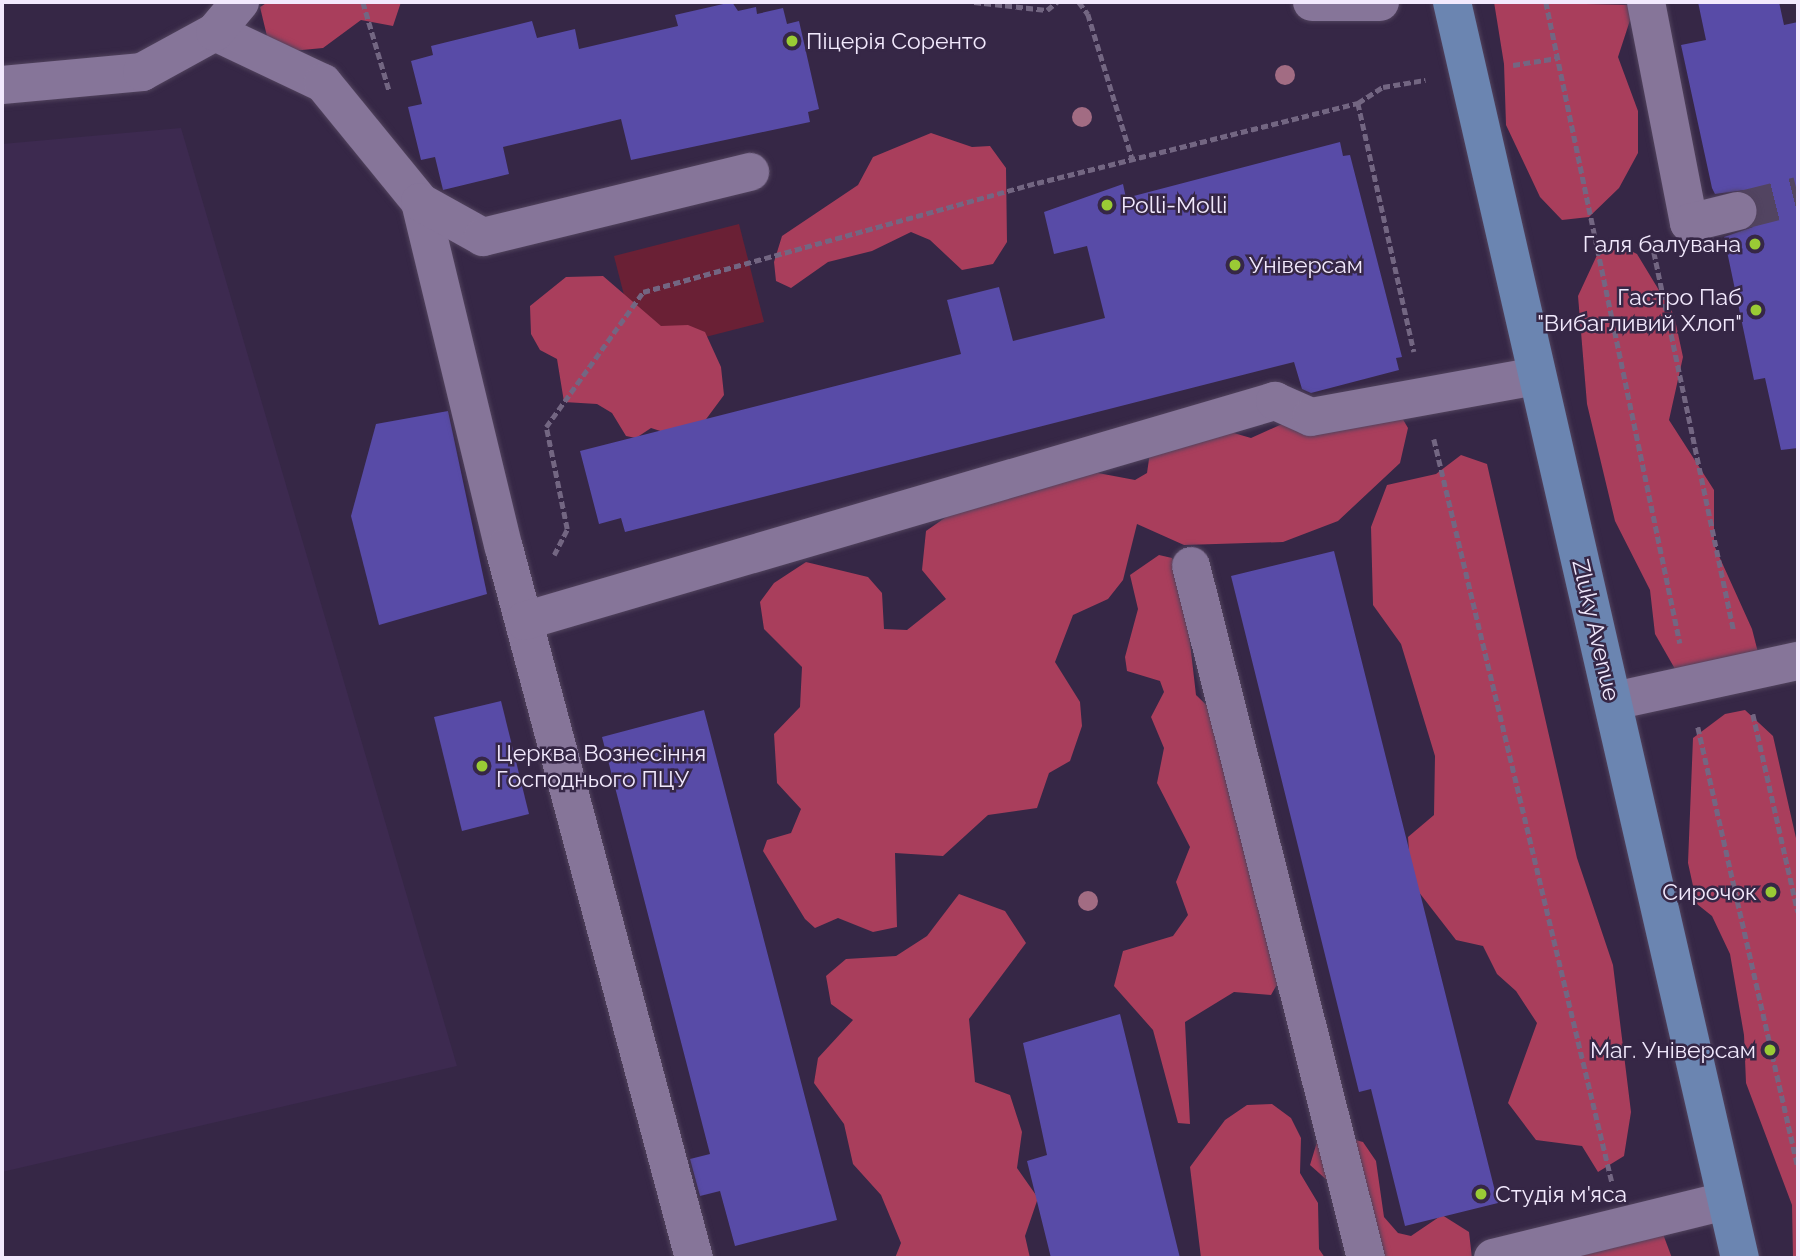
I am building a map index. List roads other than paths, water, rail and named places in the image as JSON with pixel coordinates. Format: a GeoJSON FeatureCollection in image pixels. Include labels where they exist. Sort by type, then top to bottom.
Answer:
{"type":"FeatureCollection","features":[{"type":"Feature","properties":{"kind":"main road","name":"Zluky Avenue"},"geometry":{"type":"LineString","coordinates":[[1452,2],[1740,1258]]}},
{"type":"Feature","properties":{"kind":"street"},"geometry":{"type":"LineString","coordinates":[[2,85],[142,72],[215,32],[240,2]]}},
{"type":"Feature","properties":{"kind":"street"},"geometry":{"type":"LineString","coordinates":[[1312,2],[1380,2]]}},
{"type":"Feature","properties":{"kind":"street"},"geometry":{"type":"LineString","coordinates":[[1646,2],[1689,223],[1738,211]]}},
{"type":"Feature","properties":{"kind":"street"},"geometry":{"type":"LineString","coordinates":[[215,32],[323,83],[420,202],[483,236],[750,172]]}},
{"type":"Feature","properties":{"kind":"street"},"geometry":{"type":"LineString","coordinates":[[420,202],[524,621],[694,1258]]}},
{"type":"Feature","properties":{"kind":"street"},"geometry":{"type":"LineString","coordinates":[[524,621],[1275,401],[1311,416],[1536,376]]}},
{"type":"Feature","properties":{"kind":"street"},"geometry":{"type":"LineString","coordinates":[[1191,566],[1366,1258]]}},
{"type":"Feature","properties":{"kind":"street"},"geometry":{"type":"LineString","coordinates":[[1614,701],[1798,661]]}},
{"type":"Feature","properties":{"kind":"street"},"geometry":{"type":"LineString","coordinates":[[1493,1258],[1725,1201]]}},
{"type":"Feature","properties":{"kind":"tunnel"},"geometry":{"type":"LineString","coordinates":[[1738,211],[1798,196]]}},
{"type":"Feature","properties":{"kind":"place","name":"Піцерія Соренто"},"geometry":{"type":"Point","coordinates":[792,41]}},
{"type":"Feature","properties":{"kind":"place","name":"Polli-Molli"},"geometry":{"type":"Point","coordinates":[1107,205]}},
{"type":"Feature","properties":{"kind":"place","name":"Галя балувана"},"geometry":{"type":"Point","coordinates":[1755,244]}},
{"type":"Feature","properties":{"kind":"place","name":"Універсам"},"geometry":{"type":"Point","coordinates":[1235,265]}},
{"type":"Feature","properties":{"kind":"place","name":"Гастро Паб \"Вибагливий Хлоп\""},"geometry":{"type":"Point","coordinates":[1756,310]}},
{"type":"Feature","properties":{"kind":"place","name":"Церква Вознесіння Господнього ПЦУ"},"geometry":{"type":"Point","coordinates":[482,766]}},
{"type":"Feature","properties":{"kind":"place","name":"Сирочок"},"geometry":{"type":"Point","coordinates":[1771,892]}},
{"type":"Feature","properties":{"kind":"place","name":"Маг. Універсам"},"geometry":{"type":"Point","coordinates":[1770,1050]}},
{"type":"Feature","properties":{"kind":"place","name":"Студія м'яса"},"geometry":{"type":"Point","coordinates":[1481,1194]}}]}
